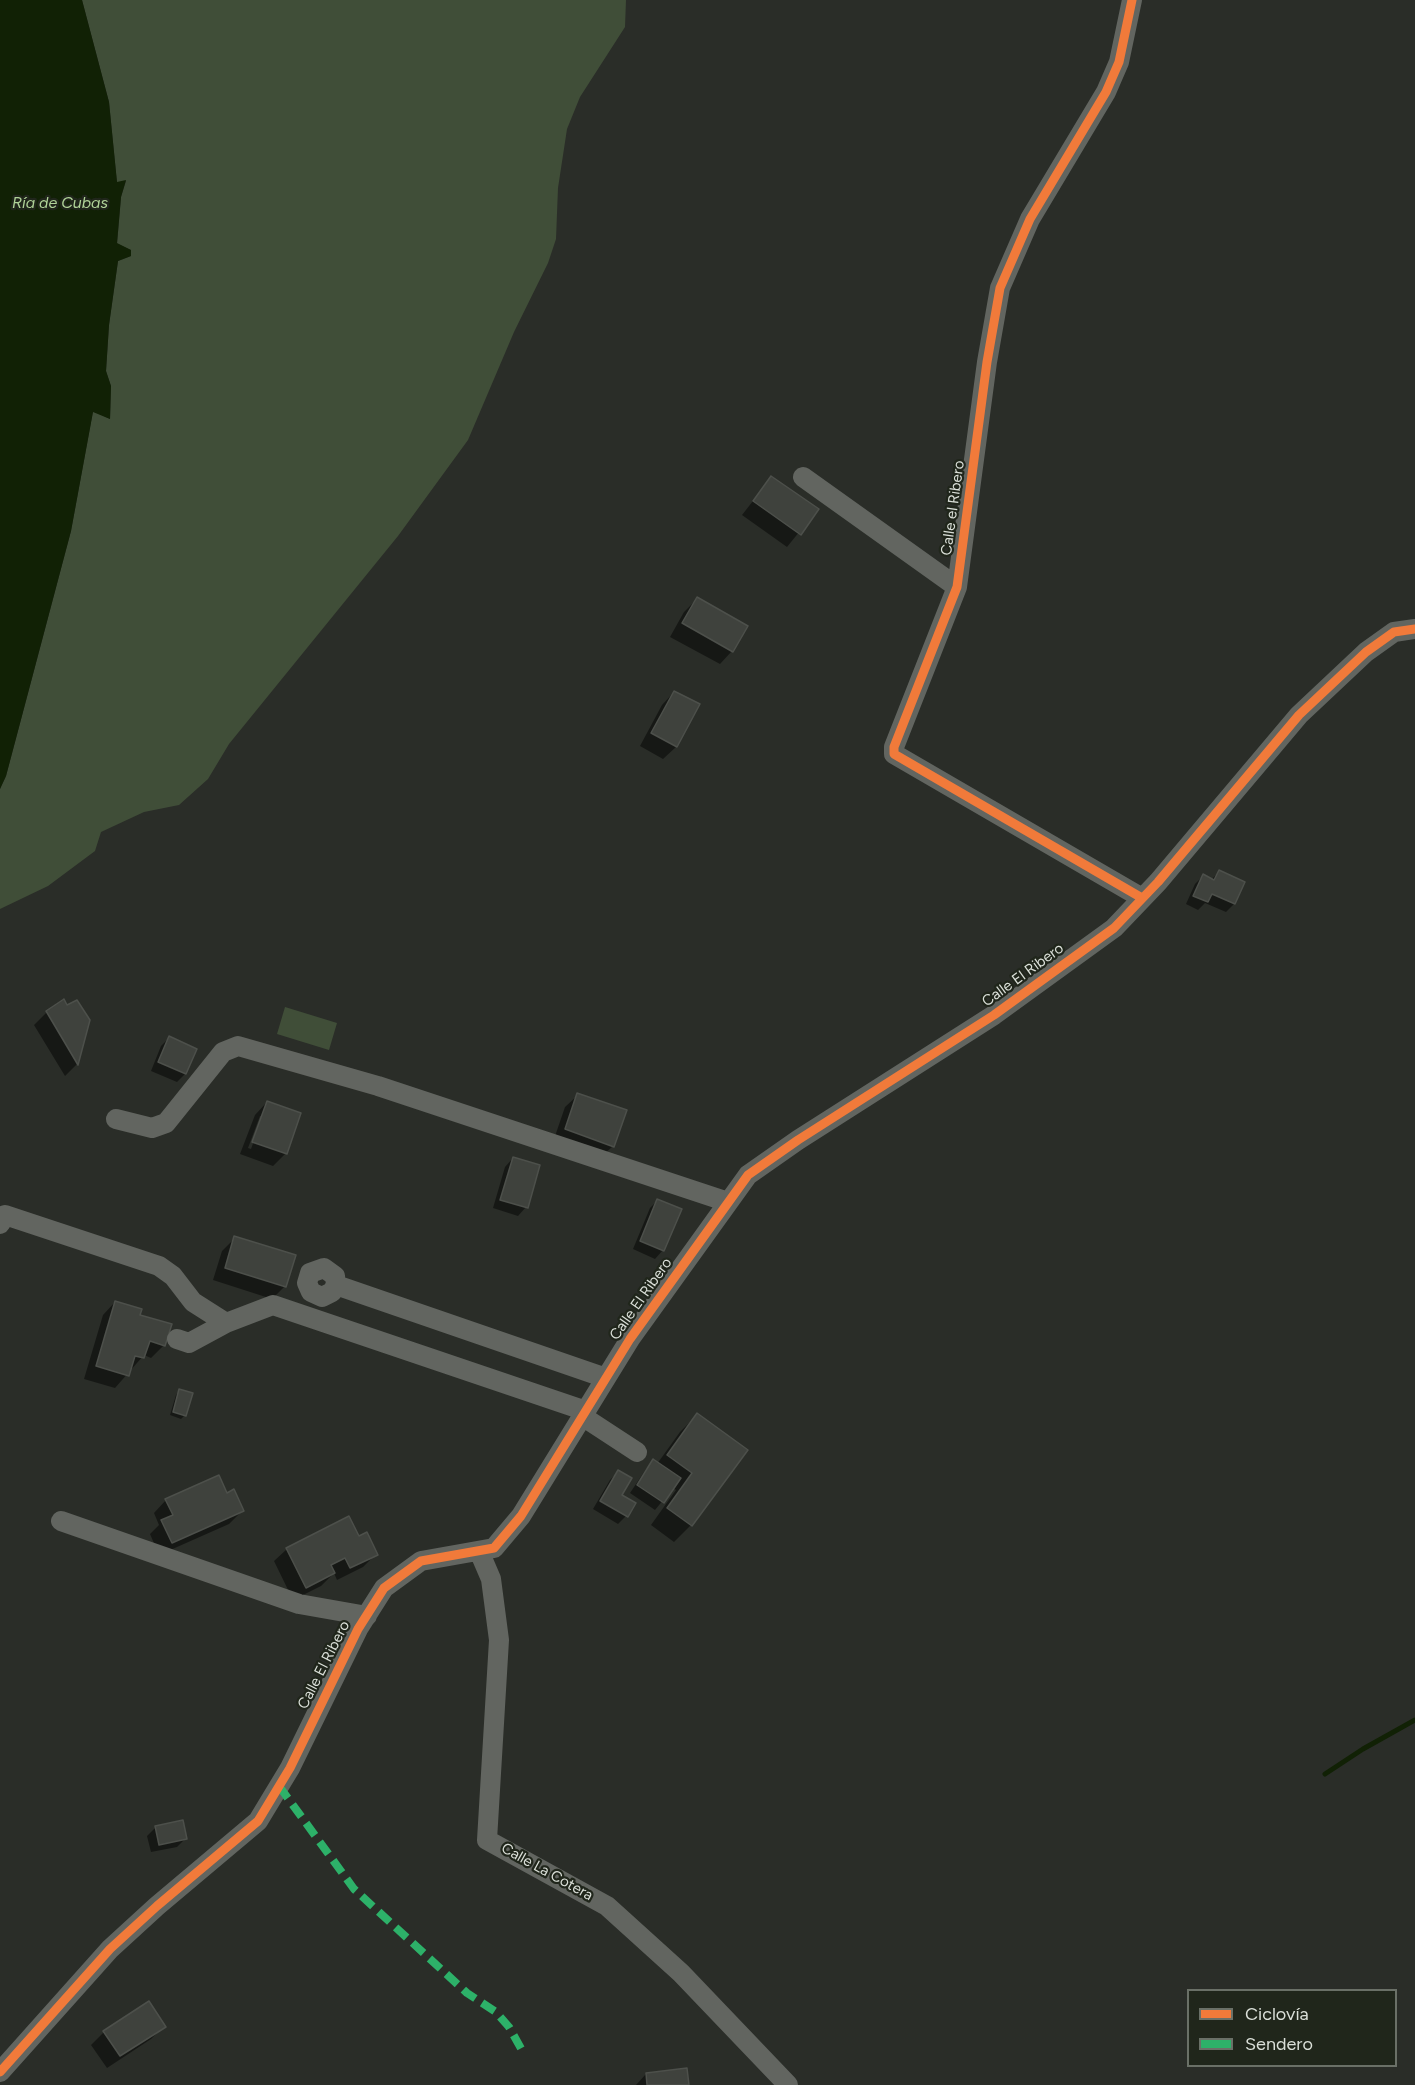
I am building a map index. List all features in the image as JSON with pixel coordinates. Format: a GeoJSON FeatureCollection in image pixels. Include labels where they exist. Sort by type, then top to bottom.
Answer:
{"type":"FeatureCollection","features":[{"type":"Feature","properties":{"kind":"street","name":"Calle el Ribero"},"geometry":{"type":"LineString","coordinates":[[1132,0],[1119,62],[1106,92],[1030,219],[1000,288],[988,351],[957,587],[894,747],[894,754],[1142,898]]}},
{"type":"Feature","properties":{"kind":"street"},"geometry":{"type":"LineString","coordinates":[[803,477],[957,587]]}},
{"type":"Feature","properties":{"kind":"street","name":"Calle El Ribero"},"geometry":{"type":"LineString","coordinates":[[0,2072],[110,1949],[258,1821],[290,1768],[367,1616],[384,1588],[421,1561],[494,1548],[521,1516],[630,1339],[748,1175],[798,1140],[994,1015],[1114,928],[1299,716],[1366,652],[1394,632],[1415,629]]}},
{"type":"Feature","properties":{"kind":"street"},"geometry":{"type":"LineString","coordinates":[[116,1119],[152,1128],[166,1123],[223,1052],[238,1046],[378,1086],[728,1202]]}},
{"type":"Feature","properties":{"kind":"street"},"geometry":{"type":"LineString","coordinates":[[0,1224],[4,1215],[159,1266],[173,1276],[193,1302],[226,1323]]}},
{"type":"Feature","properties":{"kind":"street"},"geometry":{"type":"LineString","coordinates":[[336,1285],[606,1378]]}},
{"type":"Feature","properties":{"kind":"street"},"geometry":{"type":"LineString","coordinates":[[177,1339],[189,1343],[226,1323],[273,1305],[584,1413],[637,1452]]}},
{"type":"Feature","properties":{"kind":"street"},"geometry":{"type":"LineString","coordinates":[[61,1521],[299,1604],[367,1616]]}},
{"type":"Feature","properties":{"kind":"street","name":"Calle La Cotera"},"geometry":{"type":"LineString","coordinates":[[479,1551],[491,1579],[499,1640],[488,1840],[607,1906],[681,1973],[788,2085]]}},
{"type":"Feature","properties":{"kind":"shaded area"},"geometry":{"type":"Polygon","coordinates":[[[82,0],[626,0],[625,27],[580,97],[567,129],[558,188],[556,239],[548,263],[514,332],[468,440],[398,536],[229,744],[208,779],[179,805],[144,812],[101,832],[95,851],[48,886],[0,909],[0,789],[6,776],[71,531],[93,411],[110,419],[111,386],[106,371],[109,325],[118,261],[131,256],[131,250],[117,244],[121,197],[126,181],[117,183],[109,102],[82,0]]]}},
{"type":"Feature","properties":{"kind":"shaded area"},"geometry":{"type":"Polygon","coordinates":[[[285,1007],[337,1023],[329,1050],[277,1034],[285,1007]]]}},
{"type":"Feature","properties":{"kind":"water","name":"Ría de Cubas"},"geometry":{"type":"Polygon","coordinates":[[[0,0],[82,0],[109,102],[117,182],[126,180],[121,197],[117,243],[131,250],[131,256],[118,261],[109,325],[106,371],[111,386],[110,419],[93,412],[71,531],[6,776],[0,789],[0,0]]]}},
{"type":"Feature","properties":{"kind":"building"},"geometry":{"type":"Polygon","coordinates":[[[771,476],[819,509],[801,535],[753,501],[771,476]]]}},
{"type":"Feature","properties":{"kind":"building"},"geometry":{"type":"Polygon","coordinates":[[[697,597],[748,626],[733,652],[682,623],[697,597]]]}},
{"type":"Feature","properties":{"kind":"building"},"geometry":{"type":"Polygon","coordinates":[[[674,691],[700,704],[677,747],[651,733],[674,691]]]}},
{"type":"Feature","properties":{"kind":"building"},"geometry":{"type":"Polygon","coordinates":[[[1219,870],[1245,882],[1235,904],[1212,894],[1208,902],[1193,896],[1203,874],[1214,880],[1219,870]]]}},
{"type":"Feature","properties":{"kind":"building"},"geometry":{"type":"Polygon","coordinates":[[[64,999],[67,1005],[77,1000],[90,1020],[78,1065],[46,1011],[64,999]]]}},
{"type":"Feature","properties":{"kind":"building"},"geometry":{"type":"Polygon","coordinates":[[[169,1036],[197,1049],[186,1074],[158,1062],[169,1036]]]}},
{"type":"Feature","properties":{"kind":"building"},"geometry":{"type":"Polygon","coordinates":[[[577,1093],[627,1110],[614,1147],[565,1129],[577,1093]]]}},
{"type":"Feature","properties":{"kind":"building"},"geometry":{"type":"Polygon","coordinates":[[[267,1101],[301,1113],[287,1154],[252,1142],[267,1101]]]}},
{"type":"Feature","properties":{"kind":"building"},"geometry":{"type":"Polygon","coordinates":[[[513,1157],[540,1165],[528,1208],[500,1200],[513,1157]]]}},
{"type":"Feature","properties":{"kind":"building"},"geometry":{"type":"Polygon","coordinates":[[[657,1199],[682,1209],[664,1251],[640,1241],[657,1199]]]}},
{"type":"Feature","properties":{"kind":"building"},"geometry":{"type":"Polygon","coordinates":[[[234,1236],[296,1255],[286,1287],[225,1268],[234,1236]]]}},
{"type":"Feature","properties":{"kind":"building"},"geometry":{"type":"Polygon","coordinates":[[[115,1301],[142,1309],[140,1315],[172,1324],[165,1346],[150,1341],[144,1358],[135,1356],[129,1376],[96,1366],[115,1301]]]}},
{"type":"Feature","properties":{"kind":"building"},"geometry":{"type":"Polygon","coordinates":[[[179,1389],[193,1393],[186,1416],[173,1412],[179,1389]]]}},
{"type":"Feature","properties":{"kind":"building"},"geometry":{"type":"Polygon","coordinates":[[[697,1413],[748,1450],[692,1526],[667,1508],[692,1473],[667,1455],[697,1413]]]}},
{"type":"Feature","properties":{"kind":"building"},"geometry":{"type":"Polygon","coordinates":[[[653,1459],[681,1478],[664,1503],[637,1485],[653,1459]]]}},
{"type":"Feature","properties":{"kind":"building"},"geometry":{"type":"Polygon","coordinates":[[[618,1470],[632,1478],[622,1495],[636,1503],[628,1517],[600,1501],[618,1470]]]}},
{"type":"Feature","properties":{"kind":"building"},"geometry":{"type":"Polygon","coordinates":[[[219,1475],[227,1493],[234,1489],[244,1511],[172,1543],[161,1520],[173,1515],[165,1499],[219,1475]]]}},
{"type":"Feature","properties":{"kind":"building"},"geometry":{"type":"Polygon","coordinates":[[[349,1516],[359,1536],[367,1532],[378,1555],[350,1568],[345,1558],[331,1565],[335,1573],[306,1588],[286,1548],[349,1516]]]}},
{"type":"Feature","properties":{"kind":"building"},"geometry":{"type":"Polygon","coordinates":[[[183,1820],[187,1839],[159,1845],[155,1826],[183,1820]]]}},
{"type":"Feature","properties":{"kind":"building"},"geometry":{"type":"Polygon","coordinates":[[[149,2001],[166,2027],[120,2056],[103,2031],[149,2001]]]}},
{"type":"Feature","properties":{"kind":"building"},"geometry":{"type":"Polygon","coordinates":[[[687,2068],[689,2085],[647,2085],[646,2073],[687,2068]]]}},
{"type":"Feature","properties":{"kind":"waterway"},"geometry":{"type":"LineString","coordinates":[[1325,1774],[1363,1749],[1415,1720]]}},
{"type":"Feature","properties":{"kind":"marked path"},"geometry":{"type":"LineString","coordinates":[[279,1786],[354,1889],[467,1993],[496,2012],[509,2027],[523,2052]]}},
{"type":"Feature","properties":{"kind":"cycle path"},"geometry":{"type":"LineString","coordinates":[[1132,0],[1119,62],[1106,92],[1030,219],[1000,288],[987,362],[957,587],[894,747],[894,754],[1142,898]]}},
{"type":"Feature","properties":{"kind":"cycle path"},"geometry":{"type":"LineString","coordinates":[[0,2072],[110,1949],[258,1821],[290,1768],[358,1629],[384,1588],[421,1561],[494,1548],[521,1516],[630,1339],[748,1175],[798,1140],[994,1015],[1114,928],[1158,882],[1299,715],[1366,652],[1394,632],[1415,629]]}}]}
